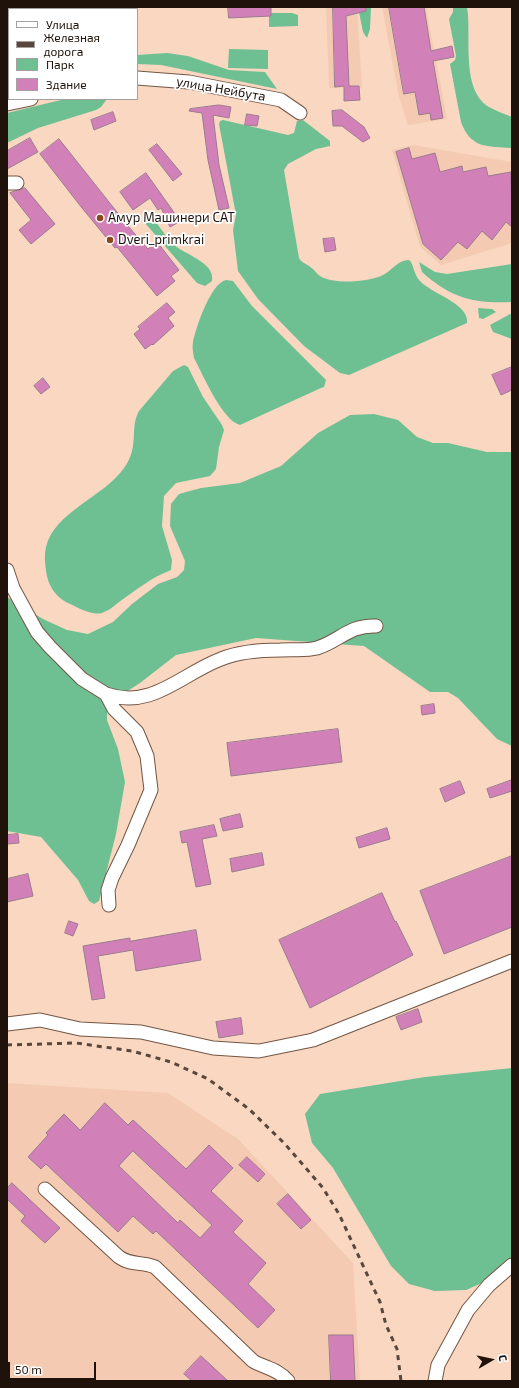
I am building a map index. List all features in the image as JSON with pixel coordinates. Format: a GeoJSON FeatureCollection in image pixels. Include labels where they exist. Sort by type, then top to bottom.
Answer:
{"type":"FeatureCollection","features":[{"type":"Feature","properties":{"kind":"street","name":"улица Нейбута"},"geometry":{"type":"LineString","coordinates":[[138,78],[189,82],[281,100],[300,113]]}},
{"type":"Feature","properties":{"kind":"street"},"geometry":{"type":"LineString","coordinates":[[7,104],[26,100]]}},
{"type":"Feature","properties":{"kind":"street"},"geometry":{"type":"LineString","coordinates":[[7,570],[13,588],[37,632],[50,647],[82,679],[106,694],[119,699],[146,697],[221,659],[262,652],[308,650],[323,646],[337,637],[362,626],[376,626]]}},
{"type":"Feature","properties":{"kind":"street"},"geometry":{"type":"LineString","coordinates":[[106,694],[114,709],[137,732],[147,756],[151,790],[128,845],[112,878],[108,890],[109,905]]}},
{"type":"Feature","properties":{"kind":"street"},"geometry":{"type":"LineString","coordinates":[[7,1024],[40,1020],[80,1029],[141,1032],[213,1048],[259,1051],[313,1040],[512,961]]}},
{"type":"Feature","properties":{"kind":"street"},"geometry":{"type":"LineString","coordinates":[[45,1189],[119,1257],[127,1263],[146,1263],[155,1267],[253,1361],[261,1366],[275,1370],[288,1381]]}},
{"type":"Feature","properties":{"kind":"street"},"geometry":{"type":"LineString","coordinates":[[435,1381],[438,1365],[468,1310],[489,1285],[512,1265]]}},
{"type":"Feature","properties":{"kind":"shaded area"},"geometry":{"type":"Polygon","coordinates":[[[326,7],[357,7],[362,88],[329,88],[326,7]]]}},
{"type":"Feature","properties":{"kind":"shaded area"},"geometry":{"type":"Polygon","coordinates":[[[382,7],[426,7],[447,119],[408,125],[399,97],[382,7]]]}},
{"type":"Feature","properties":{"kind":"shaded area"},"geometry":{"type":"Polygon","coordinates":[[[413,145],[512,162],[512,243],[441,265],[420,247],[392,150],[413,145]]]}},
{"type":"Feature","properties":{"kind":"shaded area"},"geometry":{"type":"Polygon","coordinates":[[[7,1083],[168,1093],[238,1139],[353,1263],[360,1381],[7,1381],[7,1083]]]}},
{"type":"Feature","properties":{"kind":"green space"},"geometry":{"type":"Polygon","coordinates":[[[7,7],[74,7],[8,8],[7,20],[7,7]]]}},
{"type":"Feature","properties":{"kind":"green space"},"geometry":{"type":"Polygon","coordinates":[[[358,7],[371,7],[370,29],[367,38],[363,32],[358,7]]]}},
{"type":"Feature","properties":{"kind":"green space"},"geometry":{"type":"Polygon","coordinates":[[[453,7],[467,7],[469,61],[474,88],[480,99],[489,107],[512,117],[512,148],[488,146],[475,142],[465,131],[461,122],[450,64],[455,60],[456,56],[449,19],[453,12],[453,7]]]}},
{"type":"Feature","properties":{"kind":"green space"},"geometry":{"type":"Polygon","coordinates":[[[271,13],[292,13],[298,15],[298,26],[269,27],[269,16],[271,16],[271,13]]]}},
{"type":"Feature","properties":{"kind":"green space"},"geometry":{"type":"Polygon","coordinates":[[[229,49],[268,50],[268,69],[228,68],[229,49]]]}},
{"type":"Feature","properties":{"kind":"green space"},"geometry":{"type":"Polygon","coordinates":[[[167,53],[188,56],[229,70],[265,72],[277,89],[161,65],[138,64],[138,55],[167,53]]]}},
{"type":"Feature","properties":{"kind":"green space"},"geometry":{"type":"Polygon","coordinates":[[[61,100],[106,100],[101,107],[96,110],[38,128],[7,143],[7,113],[61,100]]]}},
{"type":"Feature","properties":{"kind":"green space"},"geometry":{"type":"Polygon","coordinates":[[[223,120],[288,135],[294,133],[297,121],[303,120],[330,141],[330,146],[316,149],[288,164],[284,170],[299,258],[302,262],[326,279],[352,282],[383,275],[401,262],[409,260],[418,279],[426,286],[463,310],[467,323],[349,375],[340,373],[304,346],[258,299],[238,271],[233,230],[236,215],[219,124],[220,121],[223,120]]]}},
{"type":"Feature","properties":{"kind":"green space"},"geometry":{"type":"Polygon","coordinates":[[[145,215],[151,216],[172,243],[204,264],[212,274],[212,281],[205,286],[197,283],[145,223],[143,219],[145,215]]]}},
{"type":"Feature","properties":{"kind":"green space"},"geometry":{"type":"Polygon","coordinates":[[[419,262],[435,272],[447,274],[512,264],[512,302],[486,302],[464,298],[443,288],[433,281],[422,272],[419,262]]]}},
{"type":"Feature","properties":{"kind":"green space"},"geometry":{"type":"Polygon","coordinates":[[[226,280],[233,281],[252,306],[326,380],[324,387],[240,425],[226,415],[220,406],[194,358],[193,350],[195,335],[205,306],[215,289],[220,283],[226,280]]]}},
{"type":"Feature","properties":{"kind":"green space"},"geometry":{"type":"Polygon","coordinates":[[[478,308],[492,309],[496,312],[483,319],[479,318],[478,308]]]}},
{"type":"Feature","properties":{"kind":"green space"},"geometry":{"type":"Polygon","coordinates":[[[512,313],[512,339],[493,332],[490,325],[512,313]]]}},
{"type":"Feature","properties":{"kind":"green space"},"geometry":{"type":"Polygon","coordinates":[[[184,365],[188,367],[203,397],[224,430],[219,447],[216,469],[210,476],[176,483],[164,496],[162,526],[172,560],[171,570],[151,580],[106,611],[91,613],[82,610],[57,595],[51,586],[46,571],[46,547],[51,535],[59,524],[69,514],[104,488],[124,468],[132,452],[136,418],[139,411],[173,371],[184,365]]]}},
{"type":"Feature","properties":{"kind":"green space"},"geometry":{"type":"Polygon","coordinates":[[[374,414],[398,420],[417,437],[433,443],[448,443],[487,452],[512,452],[512,746],[497,739],[458,698],[448,692],[430,692],[364,646],[256,638],[176,655],[140,683],[107,704],[107,720],[118,749],[125,782],[116,834],[99,901],[94,904],[89,901],[78,880],[41,837],[7,831],[7,597],[43,619],[67,630],[88,634],[113,622],[132,604],[158,584],[177,577],[184,570],[185,561],[170,526],[171,504],[179,494],[201,488],[240,483],[281,466],[318,433],[350,415],[374,414]]]}},
{"type":"Feature","properties":{"kind":"green space"},"geometry":{"type":"Polygon","coordinates":[[[512,1068],[512,1270],[466,1290],[435,1291],[409,1284],[391,1266],[333,1168],[312,1143],[305,1114],[320,1094],[425,1077],[512,1068]]]}},
{"type":"Feature","properties":{"kind":"building"},"geometry":{"type":"Polygon","coordinates":[[[228,7],[271,7],[271,16],[229,18],[228,7]]]}},
{"type":"Feature","properties":{"kind":"building"},"geometry":{"type":"Polygon","coordinates":[[[333,7],[366,7],[366,11],[346,16],[349,86],[359,86],[360,100],[344,101],[344,86],[335,87],[333,7]]]}},
{"type":"Feature","properties":{"kind":"building"},"geometry":{"type":"Polygon","coordinates":[[[389,7],[424,7],[431,51],[452,46],[454,57],[433,61],[443,118],[431,120],[430,113],[419,115],[415,92],[404,94],[389,7]]]}},
{"type":"Feature","properties":{"kind":"building"},"geometry":{"type":"Polygon","coordinates":[[[219,105],[231,107],[229,118],[213,115],[219,165],[229,208],[219,210],[208,160],[202,113],[189,111],[190,109],[219,105]]]}},
{"type":"Feature","properties":{"kind":"building"},"geometry":{"type":"Polygon","coordinates":[[[342,110],[364,127],[370,138],[363,142],[342,126],[333,126],[332,111],[342,110]]]}},
{"type":"Feature","properties":{"kind":"building"},"geometry":{"type":"Polygon","coordinates":[[[113,112],[116,121],[94,130],[91,120],[113,112]]]}},
{"type":"Feature","properties":{"kind":"building"},"geometry":{"type":"Polygon","coordinates":[[[247,114],[259,116],[257,126],[245,125],[247,114]]]}},
{"type":"Feature","properties":{"kind":"building"},"geometry":{"type":"Polygon","coordinates":[[[30,138],[38,152],[7,169],[7,151],[30,138]]]}},
{"type":"Feature","properties":{"kind":"building"},"geometry":{"type":"Polygon","coordinates":[[[59,139],[148,249],[157,242],[179,270],[171,276],[175,281],[157,296],[117,247],[115,248],[82,208],[40,154],[59,139]]]}},
{"type":"Feature","properties":{"kind":"building"},"geometry":{"type":"Polygon","coordinates":[[[157,144],[182,174],[173,181],[149,150],[157,144]]]}},
{"type":"Feature","properties":{"kind":"building"},"geometry":{"type":"Polygon","coordinates":[[[409,148],[412,159],[435,153],[440,172],[462,166],[463,172],[486,167],[488,176],[511,172],[512,227],[506,222],[492,240],[482,231],[467,249],[458,242],[441,260],[423,244],[396,152],[409,148]]]}},
{"type":"Feature","properties":{"kind":"building"},"geometry":{"type":"Polygon","coordinates":[[[146,173],[179,222],[170,227],[161,208],[158,210],[150,198],[133,210],[120,192],[146,173]]]}},
{"type":"Feature","properties":{"kind":"building"},"geometry":{"type":"Polygon","coordinates":[[[25,188],[55,224],[31,244],[19,230],[31,220],[10,193],[25,188]]]}},
{"type":"Feature","properties":{"kind":"building"},"geometry":{"type":"Polygon","coordinates":[[[334,238],[336,250],[325,252],[323,239],[334,238]]]}},
{"type":"Feature","properties":{"kind":"building"},"geometry":{"type":"Polygon","coordinates":[[[167,303],[175,312],[168,318],[174,326],[153,345],[152,344],[145,349],[134,334],[140,329],[138,327],[167,303]]]}},
{"type":"Feature","properties":{"kind":"building"},"geometry":{"type":"Polygon","coordinates":[[[512,367],[512,390],[501,395],[492,375],[512,367]]]}},
{"type":"Feature","properties":{"kind":"building"},"geometry":{"type":"Polygon","coordinates":[[[43,378],[50,387],[41,394],[34,386],[43,378]]]}},
{"type":"Feature","properties":{"kind":"building"},"geometry":{"type":"Polygon","coordinates":[[[434,704],[435,713],[422,715],[421,706],[434,704]]]}},
{"type":"Feature","properties":{"kind":"building"},"geometry":{"type":"Polygon","coordinates":[[[338,729],[342,762],[231,776],[227,743],[338,729]]]}},
{"type":"Feature","properties":{"kind":"building"},"geometry":{"type":"Polygon","coordinates":[[[512,780],[512,791],[490,798],[487,789],[512,780]]]}},
{"type":"Feature","properties":{"kind":"building"},"geometry":{"type":"Polygon","coordinates":[[[460,781],[465,793],[445,802],[440,789],[460,781]]]}},
{"type":"Feature","properties":{"kind":"building"},"geometry":{"type":"Polygon","coordinates":[[[240,814],[243,827],[223,831],[220,819],[240,814]]]}},
{"type":"Feature","properties":{"kind":"building"},"geometry":{"type":"Polygon","coordinates":[[[214,825],[217,836],[202,839],[211,884],[196,887],[187,842],[182,843],[180,832],[214,825]]]}},
{"type":"Feature","properties":{"kind":"building"},"geometry":{"type":"Polygon","coordinates":[[[387,828],[390,839],[359,848],[356,838],[387,828]]]}},
{"type":"Feature","properties":{"kind":"building"},"geometry":{"type":"Polygon","coordinates":[[[18,834],[19,843],[7,844],[7,835],[18,834]]]}},
{"type":"Feature","properties":{"kind":"building"},"geometry":{"type":"Polygon","coordinates":[[[262,853],[264,865],[232,872],[230,859],[262,853]]]}},
{"type":"Feature","properties":{"kind":"building"},"geometry":{"type":"Polygon","coordinates":[[[512,856],[512,927],[444,954],[420,891],[512,856]]]}},
{"type":"Feature","properties":{"kind":"building"},"geometry":{"type":"Polygon","coordinates":[[[28,874],[33,896],[7,902],[7,879],[28,874]]]}},
{"type":"Feature","properties":{"kind":"building"},"geometry":{"type":"Polygon","coordinates":[[[382,893],[395,922],[396,921],[413,955],[310,1008],[279,940],[382,893]]]}},
{"type":"Feature","properties":{"kind":"building"},"geometry":{"type":"Polygon","coordinates":[[[69,921],[78,924],[73,936],[65,933],[69,921]]]}},
{"type":"Feature","properties":{"kind":"building"},"geometry":{"type":"Polygon","coordinates":[[[196,930],[201,960],[136,971],[133,950],[98,956],[105,998],[92,1000],[83,946],[130,938],[130,941],[196,930]]]}},
{"type":"Feature","properties":{"kind":"building"},"geometry":{"type":"Polygon","coordinates":[[[418,1009],[422,1022],[401,1030],[396,1017],[418,1009]]]}},
{"type":"Feature","properties":{"kind":"building"},"geometry":{"type":"Polygon","coordinates":[[[241,1018],[243,1034],[219,1038],[216,1022],[241,1018]]]}},
{"type":"Feature","properties":{"kind":"building"},"geometry":{"type":"Polygon","coordinates":[[[105,1103],[128,1125],[133,1120],[186,1169],[209,1145],[233,1168],[211,1191],[243,1221],[233,1232],[266,1263],[248,1284],[275,1310],[258,1328],[156,1231],[153,1234],[133,1216],[118,1232],[46,1164],[41,1169],[28,1157],[48,1135],[46,1133],[64,1114],[80,1130],[105,1103]],[[133,1151],[119,1166],[178,1223],[180,1220],[200,1238],[212,1225],[133,1151]]]}},
{"type":"Feature","properties":{"kind":"building"},"geometry":{"type":"Polygon","coordinates":[[[247,1157],[265,1174],[258,1182],[239,1165],[247,1157]]]}},
{"type":"Feature","properties":{"kind":"building"},"geometry":{"type":"Polygon","coordinates":[[[12,1183],[60,1228],[45,1243],[21,1221],[25,1216],[7,1199],[7,1189],[12,1183]]]}},
{"type":"Feature","properties":{"kind":"building"},"geometry":{"type":"Polygon","coordinates":[[[288,1194],[311,1220],[301,1229],[277,1204],[288,1194]]]}},
{"type":"Feature","properties":{"kind":"building"},"geometry":{"type":"Polygon","coordinates":[[[329,1335],[353,1335],[355,1381],[331,1381],[329,1335]]]}},
{"type":"Feature","properties":{"kind":"building"},"geometry":{"type":"Polygon","coordinates":[[[201,1356],[228,1381],[192,1381],[184,1374],[201,1356]]]}},
{"type":"Feature","properties":{"kind":"railway"},"geometry":{"type":"LineString","coordinates":[[7,1045],[76,1043],[132,1051],[171,1062],[208,1079],[249,1109],[285,1144],[323,1188],[339,1214],[380,1302],[386,1325],[397,1349],[401,1381]]}},
{"type":"Feature","properties":{"kind":"place","name":"Амур Машинери CAT"},"geometry":{"type":"Point","coordinates":[100,218]}},
{"type":"Feature","properties":{"kind":"place","name":"Dveri_primkrai"},"geometry":{"type":"Point","coordinates":[110,240]}}]}
